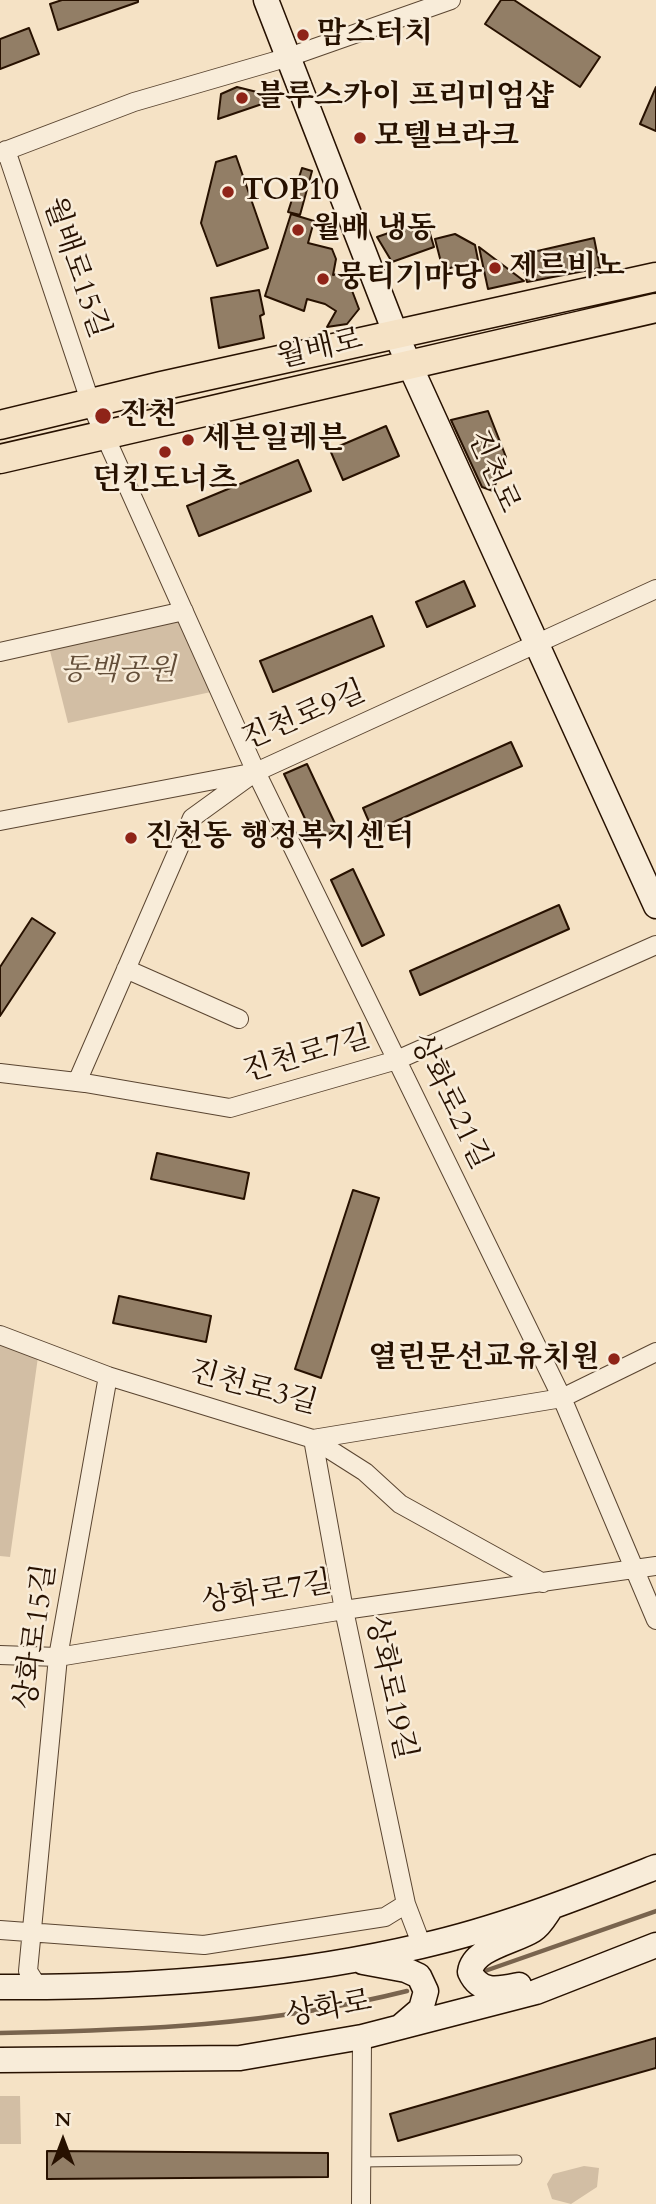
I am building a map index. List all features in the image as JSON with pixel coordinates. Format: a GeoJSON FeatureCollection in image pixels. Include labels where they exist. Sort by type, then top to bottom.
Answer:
{"type":"FeatureCollection","features":[{"type":"Feature","properties":{"kind":"main road","name":"진천로"},"geometry":{"type":"LineString","coordinates":[[266,0],[408,363],[656,906]]}},
{"type":"Feature","properties":{"kind":"main road","name":"월배로"},"geometry":{"type":"LineString","coordinates":[[0,425],[656,277]]}},
{"type":"Feature","properties":{"kind":"main road","name":"월배로"},"geometry":{"type":"LineString","coordinates":[[0,459],[656,308]]}},
{"type":"Feature","properties":{"kind":"main road","name":"상화로"},"geometry":{"type":"LineString","coordinates":[[0,1987],[198,1981],[349,1960],[422,1946],[551,1908],[656,1867]]}},
{"type":"Feature","properties":{"kind":"main road"},"geometry":{"type":"LineString","coordinates":[[551,1908],[536,1928],[478,1955],[471,1964],[473,1980],[479,1986],[491,1990],[596,1969]]}},
{"type":"Feature","properties":{"kind":"main road","name":"상화로"},"geometry":{"type":"LineString","coordinates":[[0,2060],[240,2058],[397,2030],[537,1992],[656,1945]]}},
{"type":"Feature","properties":{"kind":"main road"},"geometry":{"type":"LineString","coordinates":[[349,1960],[405,1970],[419,1976],[426,1991],[421,2010],[397,2030]]}},
{"type":"Feature","properties":{"kind":"street"},"geometry":{"type":"LineString","coordinates":[[3,151],[134,102],[289,57],[451,0]]}},
{"type":"Feature","properties":{"kind":"street","name":"월배로15길"},"geometry":{"type":"LineString","coordinates":[[3,151],[91,404]]}},
{"type":"Feature","properties":{"kind":"street","name":"상화로21길"},"geometry":{"type":"LineString","coordinates":[[91,404],[256,772],[562,1398],[656,1620]]}},
{"type":"Feature","properties":{"kind":"street","name":"진천로9길"},"geometry":{"type":"LineString","coordinates":[[0,821],[256,772],[656,589]]}},
{"type":"Feature","properties":{"kind":"street"},"geometry":{"type":"LineString","coordinates":[[0,652],[184,611]]}},
{"type":"Feature","properties":{"kind":"street"},"geometry":{"type":"LineString","coordinates":[[77,1082],[192,818],[256,772]]}},
{"type":"Feature","properties":{"kind":"street","name":"진천로7길"},"geometry":{"type":"LineString","coordinates":[[0,1073],[77,1082],[230,1108],[397,1060],[656,944]]}},
{"type":"Feature","properties":{"kind":"street","name":"진천로7길"},"geometry":{"type":"LineString","coordinates":[[127,969],[239,1019]]}},
{"type":"Feature","properties":{"kind":"street","name":"진천로3길"},"geometry":{"type":"LineString","coordinates":[[0,1335],[108,1376],[313,1439],[562,1398],[656,1352]]}},
{"type":"Feature","properties":{"kind":"street","name":"상화로15길"},"geometry":{"type":"LineString","coordinates":[[38,1987],[28,1971],[58,1657],[108,1376]]}},
{"type":"Feature","properties":{"kind":"street"},"geometry":{"type":"LineString","coordinates":[[313,1439],[365,1472],[400,1504],[543,1583]]}},
{"type":"Feature","properties":{"kind":"street","name":"상화로19길"},"geometry":{"type":"LineString","coordinates":[[313,1439],[344,1610],[406,1904],[422,1946]]}},
{"type":"Feature","properties":{"kind":"street","name":"상화로7길"},"geometry":{"type":"LineString","coordinates":[[0,1655],[58,1657],[344,1610],[656,1566]]}},
{"type":"Feature","properties":{"kind":"street"},"geometry":{"type":"LineString","coordinates":[[0,1930],[204,1945],[384,1917],[406,1904]]}},
{"type":"Feature","properties":{"kind":"street"},"geometry":{"type":"LineString","coordinates":[[360,2204],[362,2036]]}},
{"type":"Feature","properties":{"kind":"lane"},"geometry":{"type":"LineString","coordinates":[[360,2162],[517,2160]]}},
{"type":"Feature","properties":{"kind":"green space","name":"동백공원"},"geometry":{"type":"Polygon","coordinates":[[[179,618],[211,692],[68,723],[49,647],[179,618]]]}},
{"type":"Feature","properties":{"kind":"green space"},"geometry":{"type":"Polygon","coordinates":[[[0,1343],[38,1357],[10,1557],[0,1556],[0,1343]]]}},
{"type":"Feature","properties":{"kind":"green space"},"geometry":{"type":"Polygon","coordinates":[[[0,2096],[20,2096],[21,2144],[0,2144],[0,2096]]]}},
{"type":"Feature","properties":{"kind":"green space"},"geometry":{"type":"Polygon","coordinates":[[[584,2166],[599,2168],[597,2187],[571,2204],[552,2199],[547,2184],[553,2174],[584,2166]]]}},
{"type":"Feature","properties":{"kind":"building"},"geometry":{"type":"Polygon","coordinates":[[[62,0],[138,2],[58,30],[50,4],[62,0]]]}},
{"type":"Feature","properties":{"kind":"building"},"geometry":{"type":"Polygon","coordinates":[[[501,0],[514,0],[600,57],[580,87],[485,24],[501,0]]]}},
{"type":"Feature","properties":{"kind":"building"},"geometry":{"type":"Polygon","coordinates":[[[29,28],[39,54],[0,69],[0,39],[29,28]]]}},
{"type":"Feature","properties":{"kind":"building","name":"블루스카이 프리미엄샵"},"geometry":{"type":"Polygon","coordinates":[[[237,87],[261,93],[265,103],[218,119],[221,94],[237,87]]]}},
{"type":"Feature","properties":{"kind":"building"},"geometry":{"type":"Polygon","coordinates":[[[656,87],[656,131],[640,124],[656,87]]]}},
{"type":"Feature","properties":{"kind":"building","name":"TOP10"},"geometry":{"type":"Polygon","coordinates":[[[236,156],[268,248],[217,266],[201,223],[216,162],[236,156]]]}},
{"type":"Feature","properties":{"kind":"building"},"geometry":{"type":"Polygon","coordinates":[[[302,168],[312,171],[300,215],[288,212],[302,168]]]}},
{"type":"Feature","properties":{"kind":"building"},"geometry":{"type":"Polygon","coordinates":[[[291,214],[314,221],[308,243],[332,249],[336,259],[333,275],[345,272],[359,309],[347,324],[327,327],[336,311],[325,304],[307,299],[304,311],[265,296],[291,214]]]}},
{"type":"Feature","properties":{"kind":"building"},"geometry":{"type":"Polygon","coordinates":[[[426,220],[434,247],[392,262],[377,237],[426,220]]]}},
{"type":"Feature","properties":{"kind":"building"},"geometry":{"type":"Polygon","coordinates":[[[455,234],[475,245],[478,260],[443,270],[435,239],[455,234]]]}},
{"type":"Feature","properties":{"kind":"building"},"geometry":{"type":"Polygon","coordinates":[[[594,238],[600,268],[527,282],[520,255],[594,238]]]}},
{"type":"Feature","properties":{"kind":"building","name":"제르비노"},"geometry":{"type":"Polygon","coordinates":[[[479,247],[524,281],[488,289],[479,247]]]}},
{"type":"Feature","properties":{"kind":"building"},"geometry":{"type":"Polygon","coordinates":[[[259,290],[264,314],[260,316],[264,338],[219,348],[211,298],[259,290]]]}},
{"type":"Feature","properties":{"kind":"building"},"geometry":{"type":"Polygon","coordinates":[[[488,411],[506,457],[493,491],[482,487],[451,420],[488,411]]]}},
{"type":"Feature","properties":{"kind":"building"},"geometry":{"type":"Polygon","coordinates":[[[386,426],[399,456],[343,480],[330,450],[386,426]]]}},
{"type":"Feature","properties":{"kind":"building"},"geometry":{"type":"Polygon","coordinates":[[[298,460],[311,491],[199,536],[187,506],[298,460]]]}},
{"type":"Feature","properties":{"kind":"building"},"geometry":{"type":"Polygon","coordinates":[[[464,581],[475,606],[427,627],[416,602],[464,581]]]}},
{"type":"Feature","properties":{"kind":"building"},"geometry":{"type":"Polygon","coordinates":[[[372,616],[384,646],[273,692],[260,661],[372,616]]]}},
{"type":"Feature","properties":{"kind":"building"},"geometry":{"type":"Polygon","coordinates":[[[511,742],[522,766],[373,831],[363,808],[511,742]]]}},
{"type":"Feature","properties":{"kind":"building"},"geometry":{"type":"Polygon","coordinates":[[[307,764],[338,830],[315,840],[284,774],[307,764]]]}},
{"type":"Feature","properties":{"kind":"building"},"geometry":{"type":"Polygon","coordinates":[[[353,869],[384,935],[362,946],[331,880],[353,869]]]}},
{"type":"Feature","properties":{"kind":"building"},"geometry":{"type":"Polygon","coordinates":[[[559,905],[569,929],[420,995],[410,971],[559,905]]]}},
{"type":"Feature","properties":{"kind":"building"},"geometry":{"type":"Polygon","coordinates":[[[32,918],[55,933],[0,1016],[0,967],[32,918]]]}},
{"type":"Feature","properties":{"kind":"building"},"geometry":{"type":"Polygon","coordinates":[[[157,1153],[249,1173],[244,1199],[151,1179],[157,1153]]]}},
{"type":"Feature","properties":{"kind":"building"},"geometry":{"type":"Polygon","coordinates":[[[353,1190],[379,1198],[321,1378],[295,1369],[353,1190]]]}},
{"type":"Feature","properties":{"kind":"building"},"geometry":{"type":"Polygon","coordinates":[[[119,1296],[211,1316],[206,1342],[113,1323],[119,1296]]]}},
{"type":"Feature","properties":{"kind":"building"},"geometry":{"type":"Polygon","coordinates":[[[656,2038],[656,2068],[398,2141],[390,2114],[656,2038]]]}},
{"type":"Feature","properties":{"kind":"building"},"geometry":{"type":"Polygon","coordinates":[[[47,2151],[328,2153],[328,2177],[47,2179],[47,2151]]]}},
{"type":"Feature","properties":{"kind":"waterway"},"geometry":{"type":"LineString","coordinates":[[482,1972],[656,1911]]}},
{"type":"Feature","properties":{"kind":"waterway"},"geometry":{"type":"LineString","coordinates":[[0,2033],[155,2028],[254,2019],[355,2003],[407,1991]]}},
{"type":"Feature","properties":{"kind":"place","name":"맘스터치"},"geometry":{"type":"Point","coordinates":[303,35]}},
{"type":"Feature","properties":{"kind":"place","name":"블루스카이 프리미엄샵"},"geometry":{"type":"Point","coordinates":[242,98]}},
{"type":"Feature","properties":{"kind":"place","name":"모텔브라크"},"geometry":{"type":"Point","coordinates":[360,138]}},
{"type":"Feature","properties":{"kind":"place","name":"TOP10"},"geometry":{"type":"Point","coordinates":[228,192]}},
{"type":"Feature","properties":{"kind":"place","name":"월배 냉동"},"geometry":{"type":"Point","coordinates":[298,230]}},
{"type":"Feature","properties":{"kind":"place","name":"제르비노"},"geometry":{"type":"Point","coordinates":[495,268]}},
{"type":"Feature","properties":{"kind":"place","name":"뭉티기마당"},"geometry":{"type":"Point","coordinates":[323,279]}},
{"type":"Feature","properties":{"kind":"place","name":"진천"},"geometry":{"type":"Point","coordinates":[103,416]}},
{"type":"Feature","properties":{"kind":"place","name":"세븐일레븐"},"geometry":{"type":"Point","coordinates":[188,440]}},
{"type":"Feature","properties":{"kind":"place","name":"던킨도너츠"},"geometry":{"type":"Point","coordinates":[165,452]}},
{"type":"Feature","properties":{"kind":"place","name":"진천동 행정복지센터"},"geometry":{"type":"Point","coordinates":[131,838]}},
{"type":"Feature","properties":{"kind":"place","name":"열린문선교유치원"},"geometry":{"type":"Point","coordinates":[614,1359]}}]}
